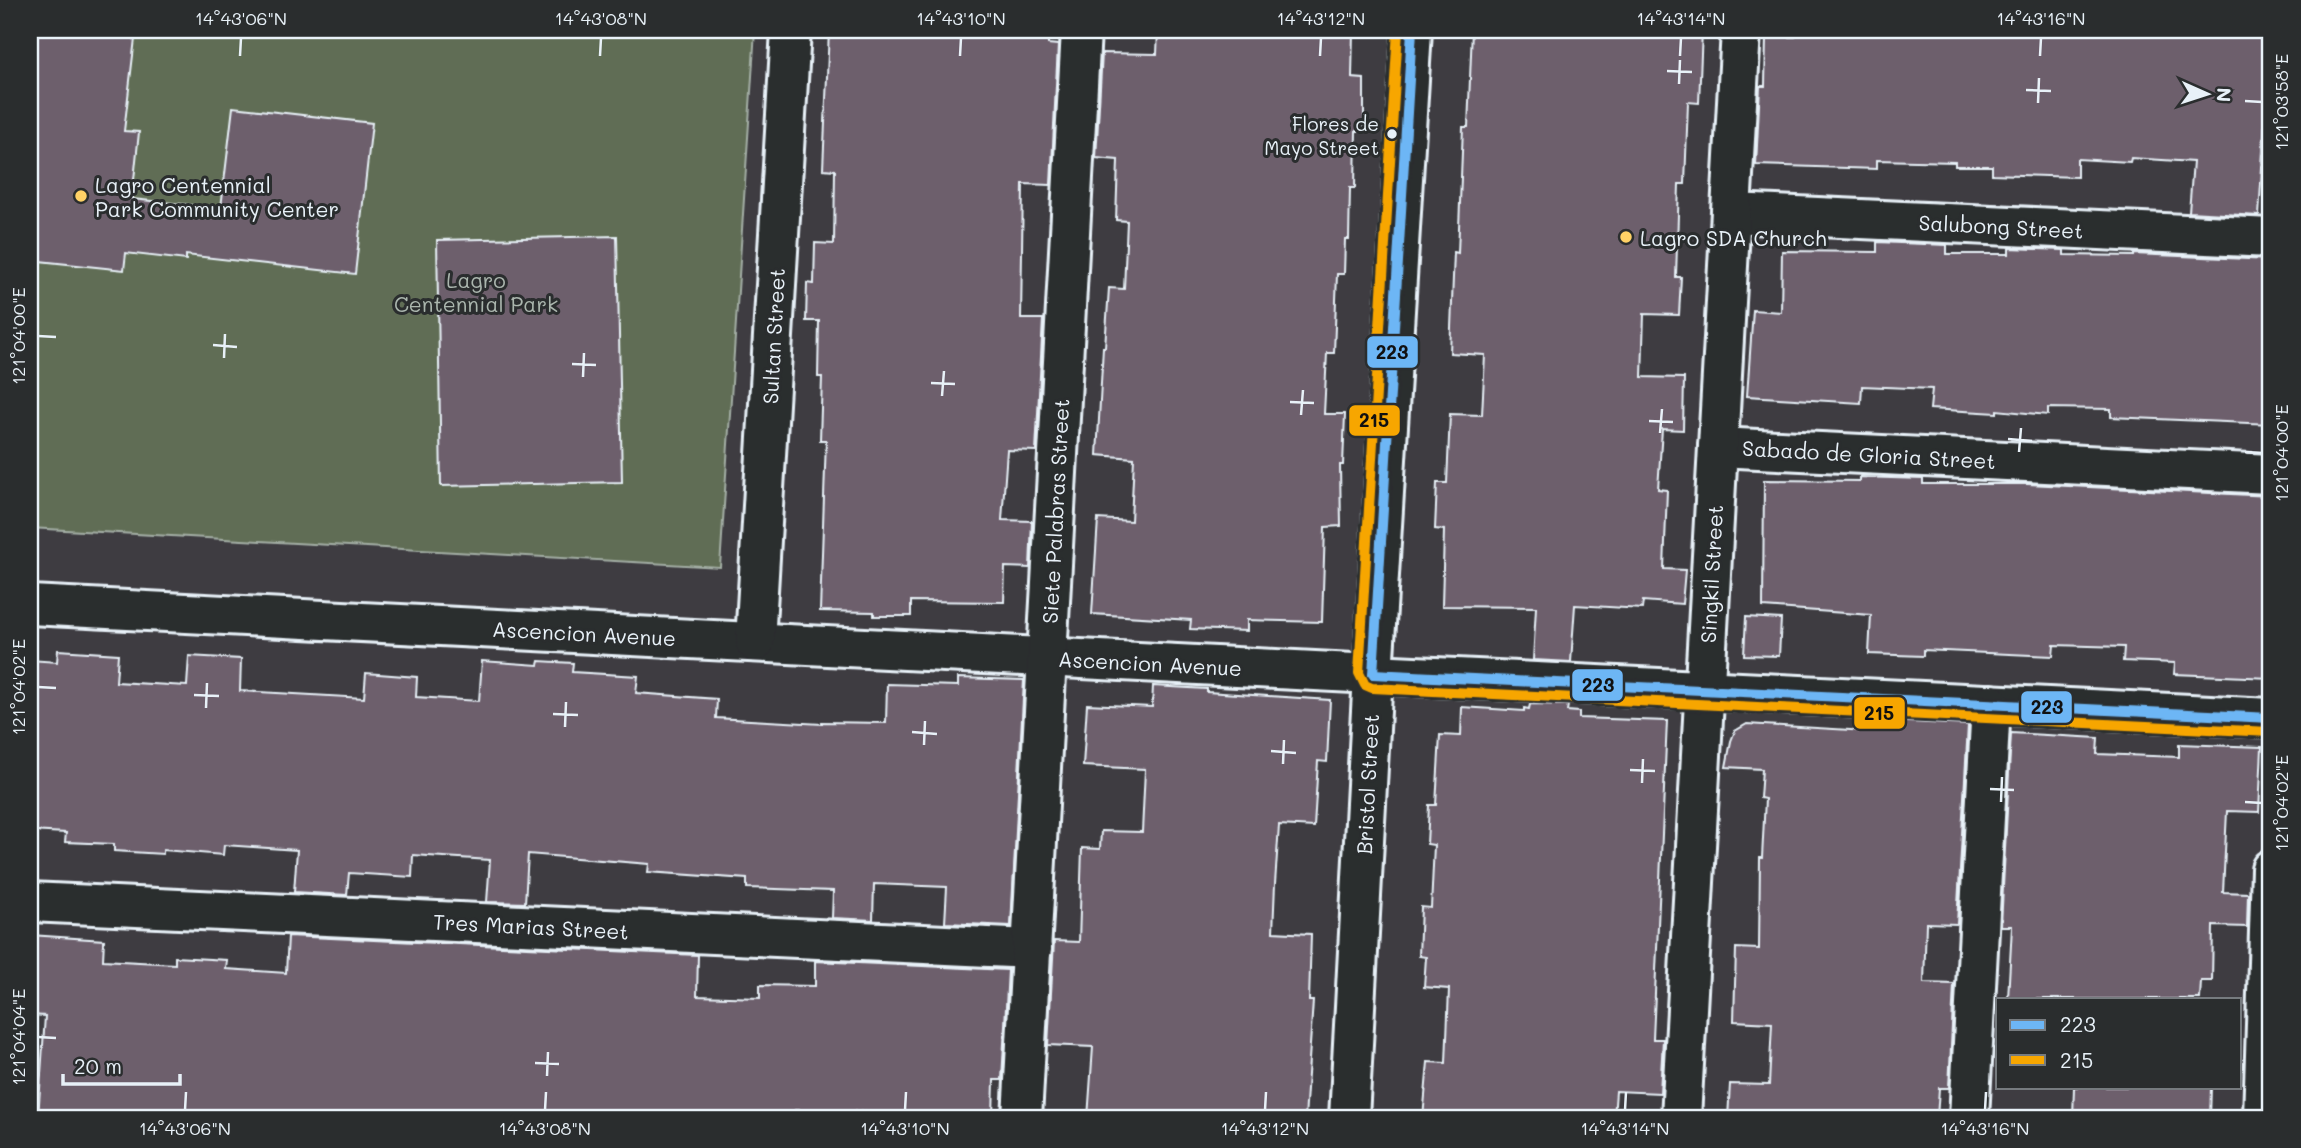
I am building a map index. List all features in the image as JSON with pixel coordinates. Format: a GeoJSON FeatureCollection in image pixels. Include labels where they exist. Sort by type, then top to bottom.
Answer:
{"type":"FeatureCollection","features":[{"type":"Feature","properties":{"kind":"street","name":"Sultan Street"},"geometry":{"type":"LineString","coordinates":[[755,642],[791,30]]}},
{"type":"Feature","properties":{"kind":"street","name":"Siete Palabras Street"},"geometry":{"type":"LineString","coordinates":[[1022,1118],[1081,30]]}},
{"type":"Feature","properties":{"kind":"street","name":"Bristol Street"},"geometry":{"type":"LineString","coordinates":[[1349,1118],[1412,30]]}},
{"type":"Feature","properties":{"kind":"street","name":"Singkil Street"},"geometry":{"type":"LineString","coordinates":[[1681,1118],[1741,30]]}},
{"type":"Feature","properties":{"kind":"street","name":"Salubong Street"},"geometry":{"type":"LineString","coordinates":[[1731,213],[2271,238]]}},
{"type":"Feature","properties":{"kind":"street","name":"Sabado de Gloria Street"},"geometry":{"type":"LineString","coordinates":[[1718,447],[2271,474]]}},
{"type":"Feature","properties":{"kind":"street","name":"Ascencion Avenue"},"geometry":{"type":"LineString","coordinates":[[30,605],[2271,718]]}},
{"type":"Feature","properties":{"kind":"street"},"geometry":{"type":"LineString","coordinates":[[1969,1118],[1991,704]]}},
{"type":"Feature","properties":{"kind":"street"},"geometry":{"type":"LineString","coordinates":[[2263,1118],[2271,869]]}},
{"type":"Feature","properties":{"kind":"street","name":"Tres Marias Street"},"geometry":{"type":"LineString","coordinates":[[30,902],[1032,949]]}},
{"type":"Feature","properties":{"kind":"green space","name":"Lagro Centennial Park"},"geometry":{"type":"Polygon","coordinates":[[[30,30],[755,30],[720,567],[30,528],[30,30]]]}},
{"type":"Feature","properties":{"kind":"building"},"geometry":{"type":"Polygon","coordinates":[[[30,30],[136,30],[124,131],[139,132],[132,199],[221,208],[233,107],[372,123],[355,274],[186,255],[186,260],[126,253],[124,270],[30,260],[30,30]]]}},
{"type":"Feature","properties":{"kind":"building"},"geometry":{"type":"Polygon","coordinates":[[[829,30],[1048,30],[1048,44],[1058,45],[1051,185],[1023,184],[1021,319],[1043,319],[1036,451],[1007,450],[1002,520],[1032,521],[1030,568],[1005,567],[1004,602],[911,601],[911,616],[820,611],[826,440],[820,440],[822,377],[818,377],[819,321],[806,321],[807,283],[814,284],[815,243],[834,244],[835,170],[823,169],[829,30]]]}},
{"type":"Feature","properties":{"kind":"building"},"geometry":{"type":"Polygon","coordinates":[[[1158,30],[1353,30],[1352,78],[1364,79],[1364,131],[1356,131],[1355,188],[1350,188],[1349,239],[1345,239],[1344,274],[1337,274],[1334,353],[1327,353],[1324,414],[1345,414],[1343,465],[1340,465],[1341,526],[1325,527],[1322,622],[1247,620],[1247,631],[1190,629],[1191,620],[1092,614],[1098,519],[1131,521],[1134,458],[1097,455],[1109,288],[1124,289],[1127,221],[1116,220],[1118,160],[1096,158],[1102,53],[1157,54],[1158,30]]]}},
{"type":"Feature","properties":{"kind":"building"},"geometry":{"type":"Polygon","coordinates":[[[1472,30],[1702,30],[1699,103],[1688,102],[1685,184],[1679,184],[1676,277],[1681,277],[1679,315],[1644,314],[1642,377],[1684,378],[1683,430],[1662,429],[1658,489],[1667,490],[1664,569],[1685,570],[1682,604],[1643,601],[1642,609],[1575,605],[1571,662],[1533,660],[1536,607],[1442,606],[1444,530],[1435,529],[1437,483],[1447,483],[1450,414],[1482,415],[1485,355],[1450,353],[1454,252],[1458,253],[1463,127],[1468,127],[1472,30]]]}},
{"type":"Feature","properties":{"kind":"building"},"geometry":{"type":"Polygon","coordinates":[[[1796,30],[2271,30],[2271,69],[2268,69],[2259,216],[2189,212],[2193,162],[2131,158],[2130,162],[2077,159],[2077,177],[1992,174],[1992,166],[1955,166],[1955,162],[1877,160],[1877,169],[1756,165],[1760,86],[1765,86],[1766,37],[1795,37],[1796,30]]]}},
{"type":"Feature","properties":{"kind":"building"},"geometry":{"type":"Polygon","coordinates":[[[617,236],[622,482],[441,486],[437,240],[617,236]]]}},
{"type":"Feature","properties":{"kind":"building"},"geometry":{"type":"Polygon","coordinates":[[[1877,242],[1947,245],[1947,254],[2009,254],[2009,248],[2064,250],[2064,255],[2134,254],[2271,260],[2271,424],[2111,417],[2111,409],[2048,408],[2048,415],[1997,410],[1997,413],[1930,409],[1932,389],[1862,386],[1861,403],[1747,396],[1753,310],[1781,312],[1782,251],[1877,252],[1877,242]]]}},
{"type":"Feature","properties":{"kind":"building"},"geometry":{"type":"Polygon","coordinates":[[[1860,477],[1923,479],[1923,484],[2028,484],[2271,496],[2271,678],[2174,674],[2175,663],[2123,661],[2124,647],[2054,645],[2053,656],[1923,650],[1923,656],[1869,654],[1871,615],[1763,607],[1764,480],[1860,481],[1860,477]]]}},
{"type":"Feature","properties":{"kind":"building"},"geometry":{"type":"Polygon","coordinates":[[[1746,617],[1781,619],[1779,656],[1744,655],[1746,617]]]}},
{"type":"Feature","properties":{"kind":"building"},"geometry":{"type":"Polygon","coordinates":[[[58,650],[118,654],[116,682],[187,686],[189,656],[241,659],[240,691],[364,698],[366,673],[417,677],[416,697],[479,701],[482,661],[538,665],[539,661],[573,663],[572,672],[638,676],[636,693],[717,699],[716,718],[822,724],[886,723],[887,684],[958,686],[958,678],[1024,680],[1011,926],[945,923],[947,887],[874,884],[873,920],[832,918],[833,891],[747,888],[747,879],[648,872],[649,864],[528,854],[525,903],[487,902],[490,860],[413,855],[412,877],[349,873],[347,895],[294,892],[297,850],[224,845],[223,855],[163,850],[163,854],[114,851],[114,844],[65,842],[66,833],[30,831],[30,660],[57,662],[58,650]]]}},
{"type":"Feature","properties":{"kind":"building"},"geometry":{"type":"Polygon","coordinates":[[[1153,686],[1330,700],[1327,762],[1318,761],[1314,827],[1279,825],[1275,884],[1273,932],[1311,934],[1309,1001],[1313,1001],[1305,1118],[1088,1118],[1093,1047],[1048,1045],[1054,941],[1079,942],[1082,848],[1100,849],[1101,831],[1142,832],[1145,769],[1083,766],[1087,704],[1152,707],[1153,686]]]}},
{"type":"Feature","properties":{"kind":"building"},"geometry":{"type":"Polygon","coordinates":[[[1530,704],[1568,705],[1567,711],[1579,712],[1579,718],[1667,721],[1653,1039],[1663,1039],[1660,1093],[1616,1091],[1614,1118],[1423,1118],[1428,1062],[1446,1063],[1449,989],[1424,987],[1426,957],[1419,956],[1421,907],[1431,908],[1434,845],[1427,844],[1429,805],[1436,805],[1440,735],[1461,736],[1462,707],[1524,711],[1524,708],[1529,709],[1530,704]]]}},
{"type":"Feature","properties":{"kind":"building"},"geometry":{"type":"Polygon","coordinates":[[[1867,720],[1968,725],[1957,924],[1926,923],[1924,983],[1954,984],[1949,1088],[1939,1088],[1937,1118],[1728,1118],[1730,1084],[1769,1085],[1772,1023],[1734,1021],[1736,948],[1759,949],[1760,858],[1765,799],[1760,798],[1762,769],[1726,767],[1731,741],[1735,731],[1747,724],[1867,731],[1867,720]]]}},
{"type":"Feature","properties":{"kind":"building"},"geometry":{"type":"Polygon","coordinates":[[[2011,733],[2098,738],[2097,754],[2179,757],[2179,744],[2262,747],[2259,812],[2227,811],[2223,892],[2248,893],[2247,927],[2213,926],[2212,981],[2201,981],[2200,998],[2008,998],[2012,926],[2001,926],[2011,733]]]}},
{"type":"Feature","properties":{"kind":"building"},"geometry":{"type":"Polygon","coordinates":[[[30,935],[104,940],[103,960],[175,964],[175,957],[227,960],[226,969],[286,973],[288,936],[698,955],[697,996],[760,998],[760,985],[815,986],[815,961],[1008,970],[1002,1080],[994,1080],[993,1118],[870,1118],[870,1112],[795,1110],[795,1118],[38,1118],[45,1016],[30,1015],[30,935]]]}},
{"type":"Feature","properties":{"kind":"building"},"geometry":{"type":"Polygon","coordinates":[[[2074,1088],[2211,1088],[2210,1118],[2073,1118],[2074,1088]]]}},
{"type":"Feature","properties":{"kind":"transit line","name":"215"},"geometry":{"type":"LineString","coordinates":[[1398,30],[1359,673],[1365,685],[1372,688],[2270,732]]}},
{"type":"Feature","properties":{"kind":"transit line","name":"223"},"geometry":{"type":"LineString","coordinates":[[1373,674],[1412,30]]}},
{"type":"Feature","properties":{"kind":"transit line","name":"223"},"geometry":{"type":"LineString","coordinates":[[1373,674],[2271,718]]}},
{"type":"Feature","properties":{"kind":"place","name":"Flores de Mayo Street"},"geometry":{"type":"Point","coordinates":[1392,134]}},
{"type":"Feature","properties":{"kind":"place","name":"Lagro Centennial Park Community Center"},"geometry":{"type":"Point","coordinates":[81,196]}},
{"type":"Feature","properties":{"kind":"place","name":"Lagro SDA Church"},"geometry":{"type":"Point","coordinates":[1626,237]}}]}
